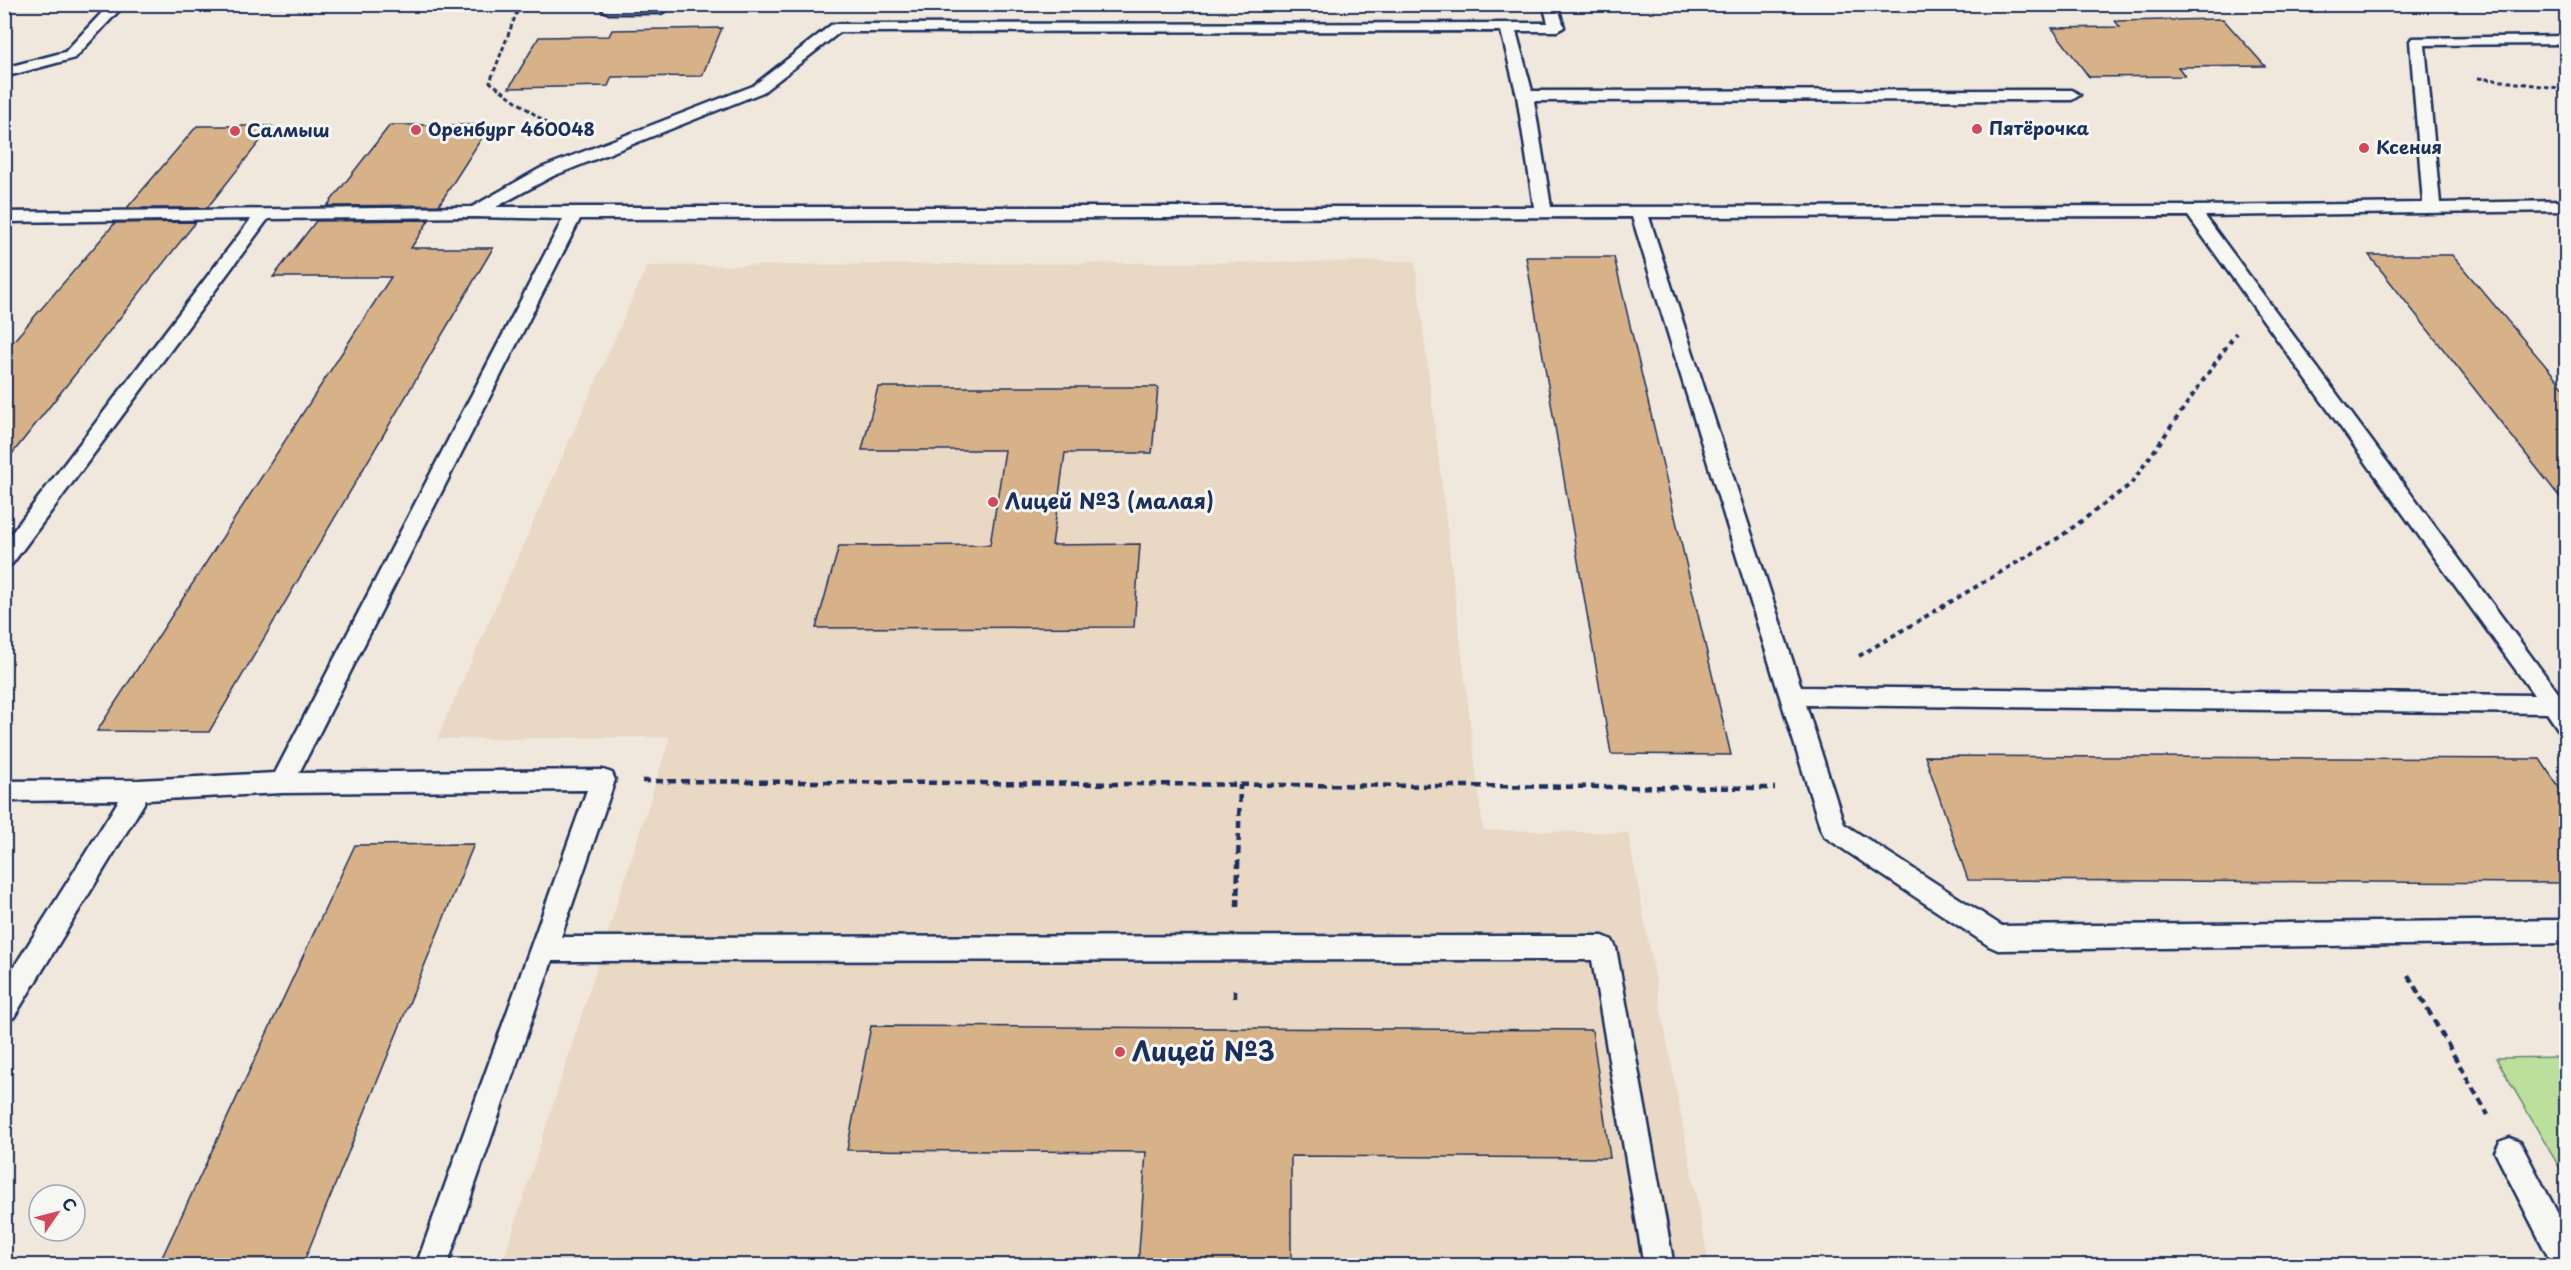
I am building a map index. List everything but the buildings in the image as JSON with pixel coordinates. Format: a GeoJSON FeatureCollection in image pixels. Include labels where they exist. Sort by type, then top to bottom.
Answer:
{"type":"FeatureCollection","features":[{"type":"Feature","properties":{"kind":"lane"},"geometry":{"type":"LineString","coordinates":[[4,73],[70,56],[118,4]]}},
{"type":"Feature","properties":{"kind":"lane"},"geometry":{"type":"LineString","coordinates":[[611,4],[609,9],[662,9]]}},
{"type":"Feature","properties":{"kind":"lane"},"geometry":{"type":"LineString","coordinates":[[475,212],[547,172],[758,89],[836,28],[1557,27],[1550,4]]}},
{"type":"Feature","properties":{"kind":"lane"},"geometry":{"type":"LineString","coordinates":[[1508,27],[1526,96],[1543,211]]}},
{"type":"Feature","properties":{"kind":"lane"},"geometry":{"type":"LineString","coordinates":[[2432,207],[2417,41],[2566,40]]}},
{"type":"Feature","properties":{"kind":"lane"},"geometry":{"type":"LineString","coordinates":[[1526,96],[2072,94]]}},
{"type":"Feature","properties":{"kind":"lane"},"geometry":{"type":"LineString","coordinates":[[4,217],[475,212],[574,214],[2193,211],[2566,206]]}},
{"type":"Feature","properties":{"kind":"lane"},"geometry":{"type":"LineString","coordinates":[[1639,211],[1834,830],[1998,938],[2566,932]]}},
{"type":"Feature","properties":{"kind":"lane"},"geometry":{"type":"LineString","coordinates":[[2193,211],[2560,713]]}},
{"type":"Feature","properties":{"kind":"lane"},"geometry":{"type":"LineString","coordinates":[[282,783],[574,214]]}},
{"type":"Feature","properties":{"kind":"lane"},"geometry":{"type":"LineString","coordinates":[[4,559],[262,216]]}},
{"type":"Feature","properties":{"kind":"lane"},"geometry":{"type":"LineString","coordinates":[[1791,696],[2560,713]]}},
{"type":"Feature","properties":{"kind":"lane"},"geometry":{"type":"LineString","coordinates":[[4,791],[139,790],[282,783],[603,780],[430,1266]]}},
{"type":"Feature","properties":{"kind":"lane"},"geometry":{"type":"LineString","coordinates":[[4,1008],[139,790]]}},
{"type":"Feature","properties":{"kind":"lane"},"geometry":{"type":"LineString","coordinates":[[543,949],[1603,948],[1659,1266]]}},
{"type":"Feature","properties":{"kind":"lane"},"geometry":{"type":"LineString","coordinates":[[2510,1152],[2566,1259]]}},
{"type":"Feature","properties":{"kind":"path"},"geometry":{"type":"LineString","coordinates":[[520,4],[490,82],[545,122],[537,144]]}},
{"type":"Feature","properties":{"kind":"path"},"geometry":{"type":"LineString","coordinates":[[2420,71],[2566,89]]}},
{"type":"Feature","properties":{"kind":"path"},"geometry":{"type":"LineString","coordinates":[[1851,660],[2060,537],[2131,484],[2259,301]]}},
{"type":"Feature","properties":{"kind":"path"},"geometry":{"type":"LineString","coordinates":[[603,780],[1820,789]]}},
{"type":"Feature","properties":{"kind":"path"},"geometry":{"type":"LineString","coordinates":[[1235,1003],[1240,785]]}},
{"type":"Feature","properties":{"kind":"path"},"geometry":{"type":"LineString","coordinates":[[2384,934],[2510,1152]]}},
{"type":"Feature","properties":{"kind":"shaded area"},"geometry":{"type":"Polygon","coordinates":[[[1415,261],[1483,830],[1628,833],[1709,1265],[502,1265],[670,737],[437,739],[647,266],[1415,261]]]}},
{"type":"Feature","properties":{"kind":"green space"},"geometry":{"type":"Polygon","coordinates":[[[2566,1057],[2566,1179],[2496,1058],[2566,1057]]]}},
{"type":"Feature","properties":{"kind":"place","name":"Пятёрочка"},"geometry":{"type":"Point","coordinates":[1977,129]}},
{"type":"Feature","properties":{"kind":"place","name":"Оренбург 460048"},"geometry":{"type":"Point","coordinates":[416,130]}},
{"type":"Feature","properties":{"kind":"place","name":"Салмыш"},"geometry":{"type":"Point","coordinates":[235,131]}},
{"type":"Feature","properties":{"kind":"place","name":"Ксения"},"geometry":{"type":"Point","coordinates":[2364,148]}},
{"type":"Feature","properties":{"kind":"place","name":"Лицей №3 (малая)"},"geometry":{"type":"Point","coordinates":[993,502]}},
{"type":"Feature","properties":{"kind":"place","name":"Лицей №3"},"geometry":{"type":"Point","coordinates":[1120,1052]}}]}
